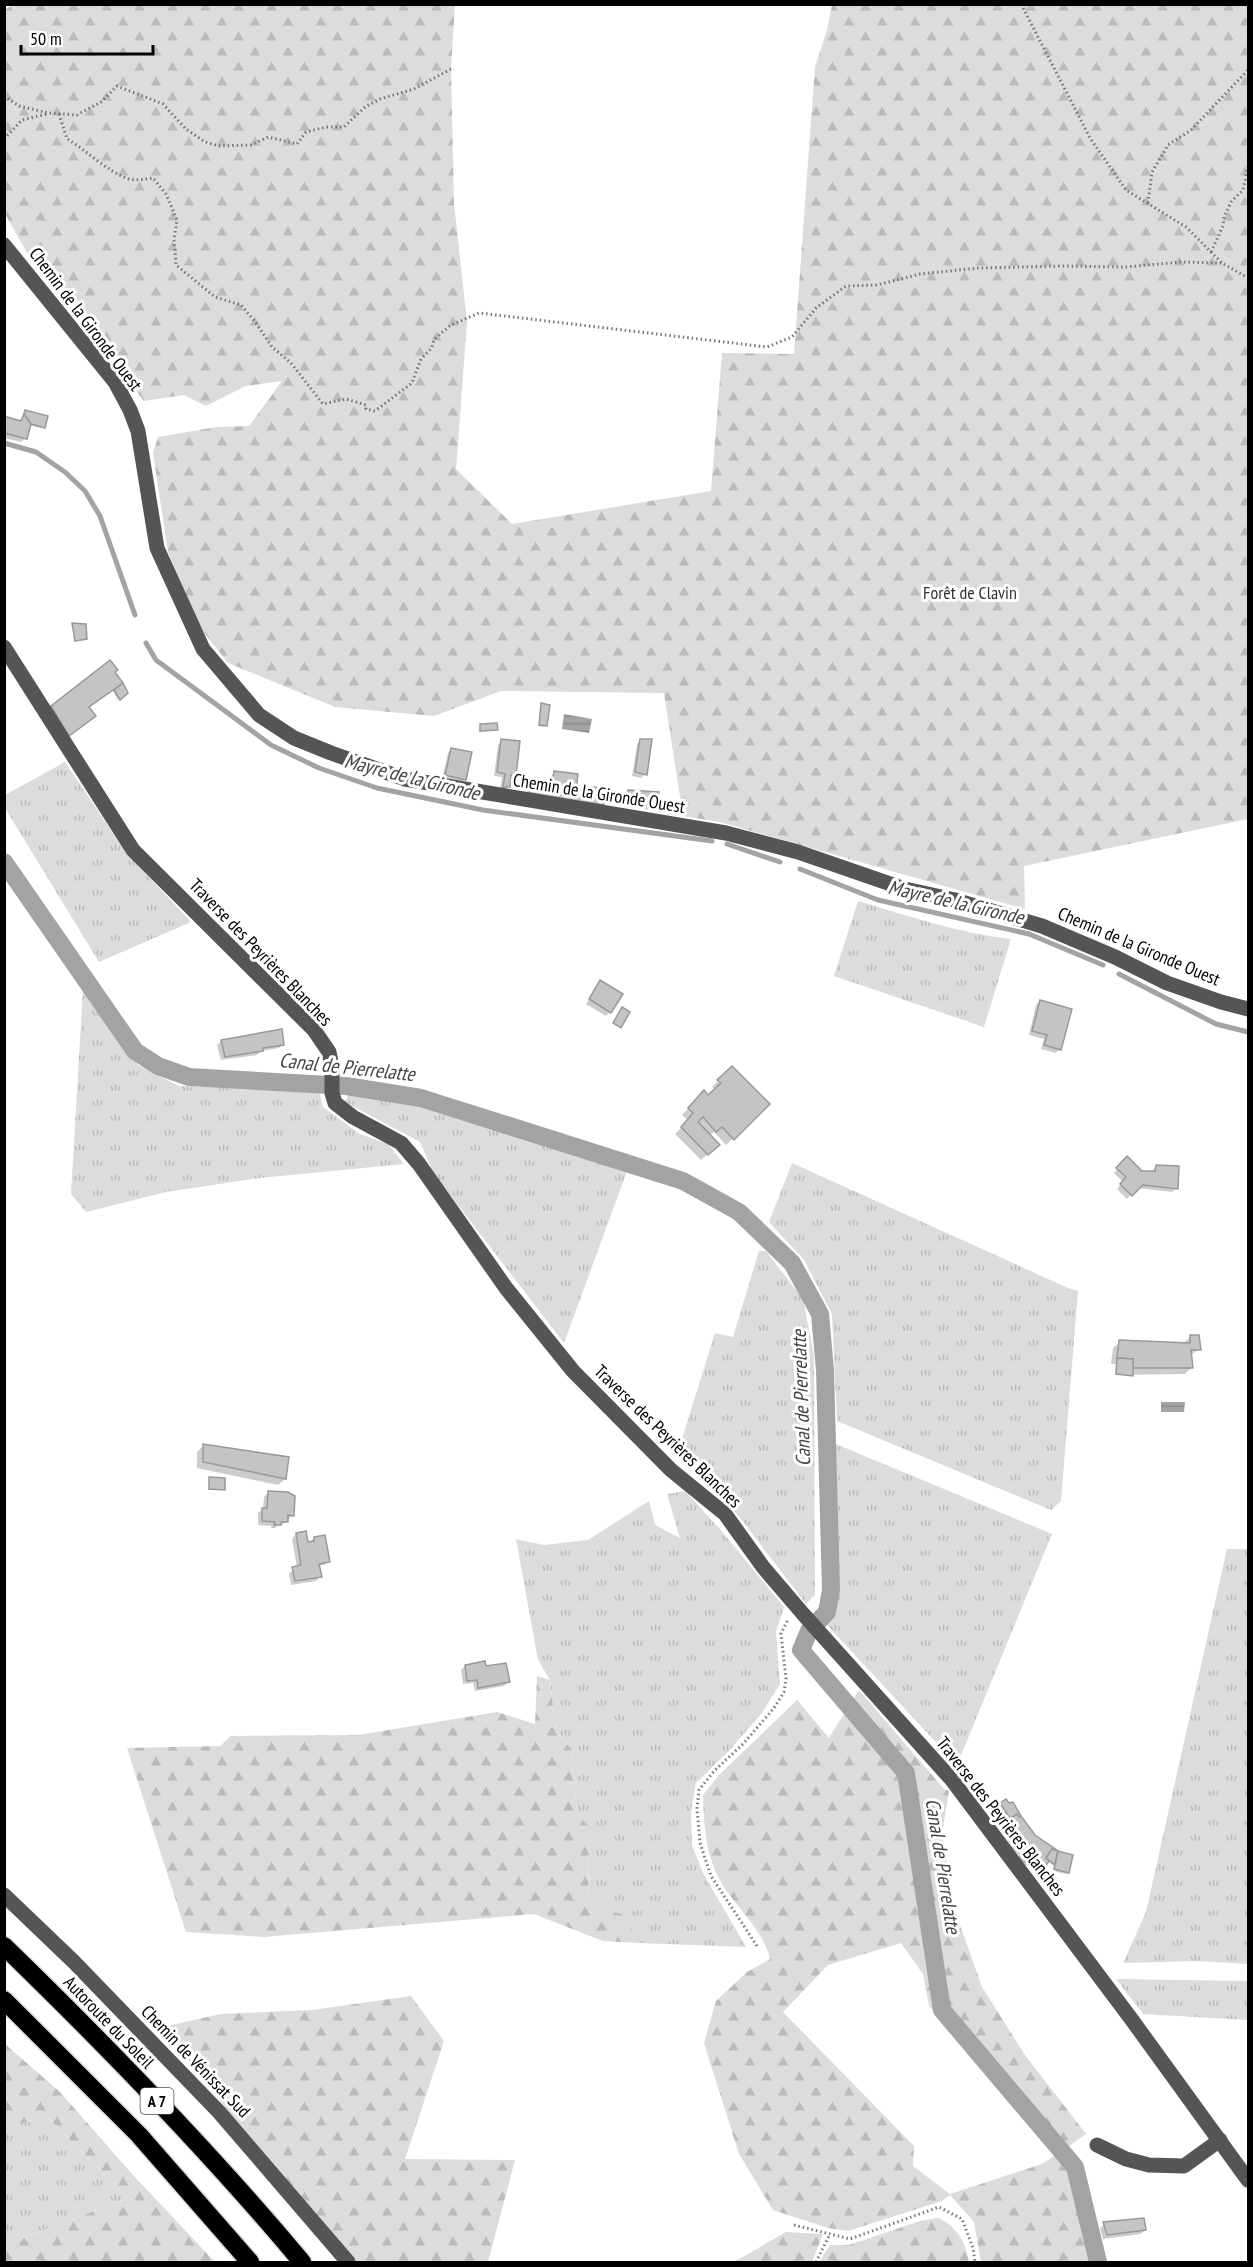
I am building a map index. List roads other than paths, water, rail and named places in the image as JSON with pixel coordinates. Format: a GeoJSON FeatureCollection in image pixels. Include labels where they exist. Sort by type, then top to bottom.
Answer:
{"type":"FeatureCollection","features":[{"type":"Feature","properties":{"kind":"highway","name":"Autoroute du Soleil"},"geometry":{"type":"LineString","coordinates":[[4,1946],[68,2008],[247,2197],[302,2262]]}},
{"type":"Feature","properties":{"kind":"highway","name":"A 7"},"geometry":{"type":"LineString","coordinates":[[4,2000],[139,2135],[250,2262]]}},
{"type":"Feature","properties":{"kind":"street","name":"Chemin de la Gironde Ouest"},"geometry":{"type":"LineString","coordinates":[[4,245],[115,382],[130,410],[138,431],[158,548],[204,649],[259,715],[294,738],[405,779],[726,833],[798,852],[905,889],[955,900],[1042,926],[1115,957],[1167,983],[1248,1009]]}},
{"type":"Feature","properties":{"kind":"street","name":"Traverse des Peyrières Blanches"},"geometry":{"type":"LineString","coordinates":[[4,647],[133,850],[314,1030],[329,1052],[332,1067],[332,1093],[335,1103],[353,1117],[401,1143],[419,1164],[506,1288],[573,1371],[671,1470],[725,1514],[763,1567],[801,1612],[952,1780],[1248,2180]]}},
{"type":"Feature","properties":{"kind":"street","name":"Chemin de Vénissat Sud"},"geometry":{"type":"LineString","coordinates":[[4,1896],[74,1962],[219,2112],[348,2262]]}},
{"type":"Feature","properties":{"kind":"street"},"geometry":{"type":"LineString","coordinates":[[1097,2145],[1126,2159],[1149,2165],[1184,2166],[1220,2140]]}},
{"type":"Feature","properties":{"kind":"waterway","name":"Mayre de la Gironde"},"geometry":{"type":"LineString","coordinates":[[4,443],[36,452],[65,472],[85,491],[100,516],[135,615]]}},
{"type":"Feature","properties":{"kind":"waterway","name":"Mayre de la Gironde"},"geometry":{"type":"LineString","coordinates":[[146,643],[156,660],[271,745],[319,768],[377,788],[483,810],[712,841]]}},
{"type":"Feature","properties":{"kind":"waterway","name":"Mayre de la Gironde"},"geometry":{"type":"LineString","coordinates":[[727,844],[780,862]]}},
{"type":"Feature","properties":{"kind":"waterway","name":"Canal de Pierrelatte"},"geometry":{"type":"LineString","coordinates":[[4,862],[135,1051],[158,1066],[189,1077],[346,1086],[421,1098],[683,1181],[739,1212],[792,1263],[820,1314],[825,1370],[831,1590],[827,1612],[809,1631],[801,1650],[906,1773],[942,2010],[1075,2167],[1098,2262]]}},
{"type":"Feature","properties":{"kind":"waterway","name":"Mayre de la Gironde"},"geometry":{"type":"LineString","coordinates":[[800,869],[878,900],[1029,934],[1103,965]]}},
{"type":"Feature","properties":{"kind":"waterway","name":"Mayre de la Gironde"},"geometry":{"type":"LineString","coordinates":[[1119,974],[1216,1024],[1248,1032]]}},
{"type":"Feature","properties":{"kind":"park label","name":"Forêt de Clavin"},"geometry":{"type":"Point","coordinates":[970,592]}}]}
